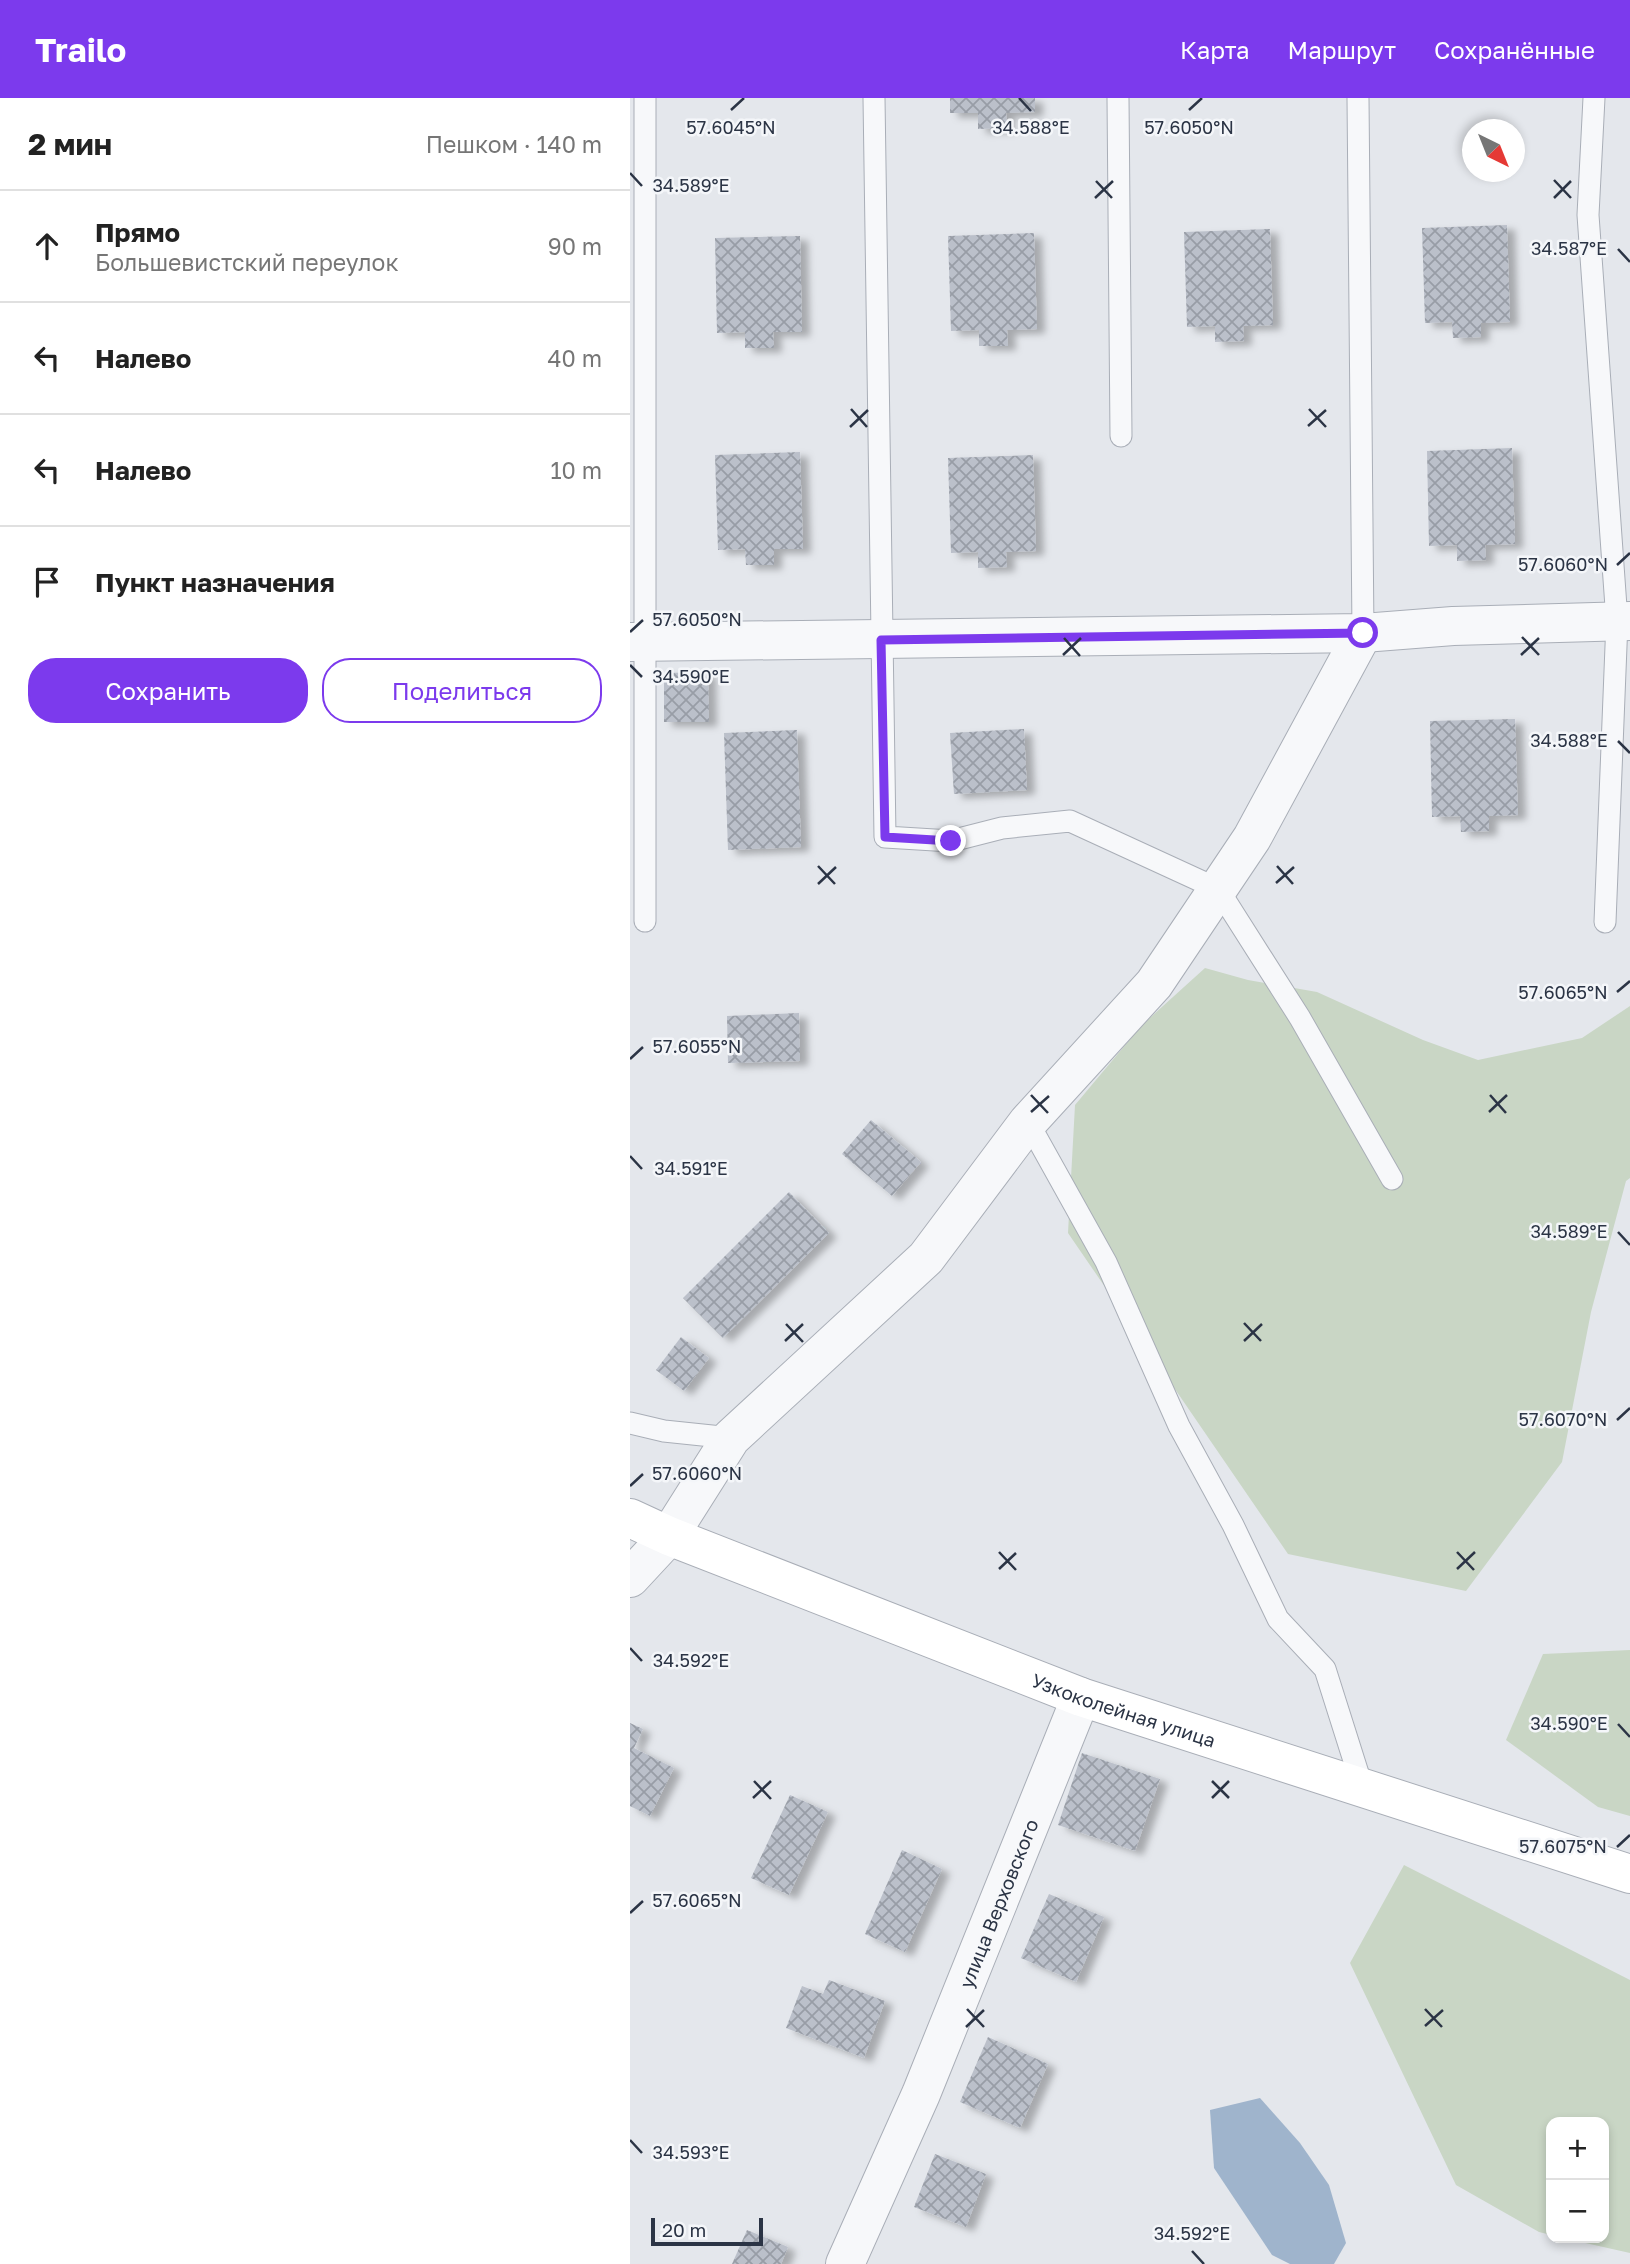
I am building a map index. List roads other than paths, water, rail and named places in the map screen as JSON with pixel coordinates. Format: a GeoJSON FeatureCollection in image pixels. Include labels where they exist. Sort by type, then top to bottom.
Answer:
{"type":"FeatureCollection","features":[{"type":"Feature","properties":{"kind":"street"},"geometry":{"type":"LineString","coordinates":[[637,642],[1363,633],[1453,626],[1623,621]]}},
{"type":"Feature","properties":{"kind":"street"},"geometry":{"type":"LineString","coordinates":[[630,1578],[669,1536],[731,1438],[926,1258],[1028,1122],[1154,984],[1252,838],[1363,633]]}},
{"type":"Feature","properties":{"kind":"street","name":"Узкоколейная улица"},"geometry":{"type":"LineString","coordinates":[[630,1518],[669,1536],[1081,1697],[1630,1874]]}},
{"type":"Feature","properties":{"kind":"street","name":"улица Верховского"},"geometry":{"type":"LineString","coordinates":[[845,2264],[921,2094],[1081,1697]]}},
{"type":"Feature","properties":{"kind":"lane"},"geometry":{"type":"LineString","coordinates":[[645,98],[637,642],[645,921]]}},
{"type":"Feature","properties":{"kind":"lane"},"geometry":{"type":"LineString","coordinates":[[874,98],[885,837],[951,841],[1002,828],[1070,821],[1218,889],[1300,1018],[1392,1179]]}},
{"type":"Feature","properties":{"kind":"lane"},"geometry":{"type":"LineString","coordinates":[[1118,98],[1121,436]]}},
{"type":"Feature","properties":{"kind":"lane"},"geometry":{"type":"LineString","coordinates":[[1358,98],[1363,633]]}},
{"type":"Feature","properties":{"kind":"lane"},"geometry":{"type":"LineString","coordinates":[[1594,98],[1588,215],[1623,621],[1605,922]]}},
{"type":"Feature","properties":{"kind":"lane"},"geometry":{"type":"LineString","coordinates":[[1028,1122],[1106,1262],[1179,1426],[1233,1525],[1278,1619],[1325,1670],[1363,1788]]}},
{"type":"Feature","properties":{"kind":"lane"},"geometry":{"type":"LineString","coordinates":[[630,1423],[664,1431],[731,1438]]}},
{"type":"Feature","properties":{"kind":"water"},"geometry":{"type":"Polygon","coordinates":[[[1260,2098],[1300,2143],[1329,2185],[1346,2243],[1334,2264],[1290,2264],[1272,2255],[1214,2168],[1210,2110],[1260,2098]]]}}]}
